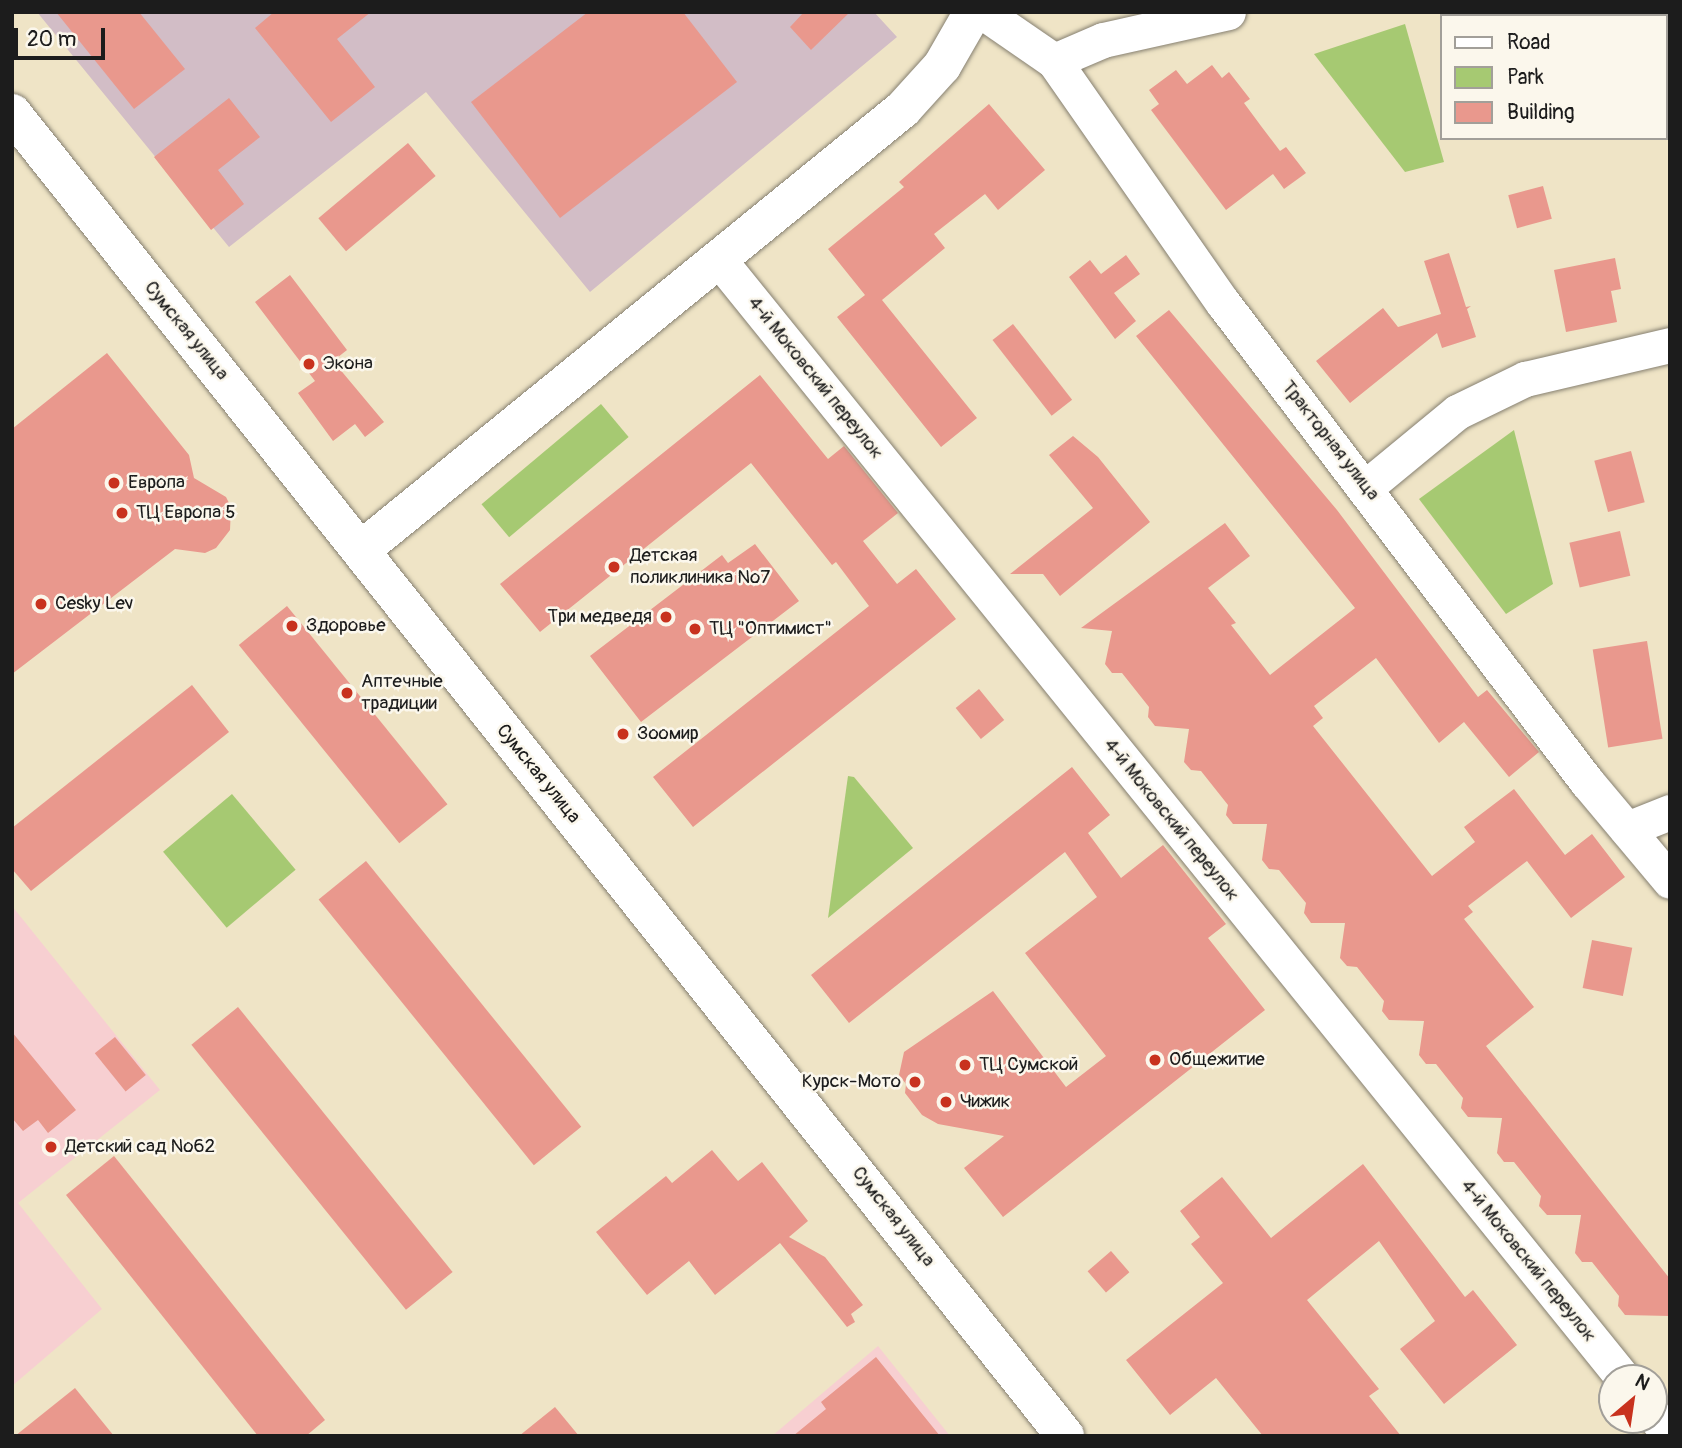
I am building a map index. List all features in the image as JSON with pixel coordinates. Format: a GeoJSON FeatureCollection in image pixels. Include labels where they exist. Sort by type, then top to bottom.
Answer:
{"type":"FeatureCollection","features":[{"type":"Feature","properties":{"kind":"main road"},"geometry":{"type":"LineString","coordinates":[[361,550],[720,261],[903,109],[942,66],[973,12]]}},
{"type":"Feature","properties":{"kind":"main road","name":"Сумская улица"},"geometry":{"type":"LineString","coordinates":[[12,113],[1065,1436]]}},
{"type":"Feature","properties":{"kind":"street","name":"Тракторная улица"},"geometry":{"type":"LineString","coordinates":[[983,12],[1054,61],[1223,303],[1627,829],[1670,881]]}},
{"type":"Feature","properties":{"kind":"street"},"geometry":{"type":"LineString","coordinates":[[1054,61],[1103,40],[1228,12]]}},
{"type":"Feature","properties":{"kind":"street","name":"4-й Моковский переулок"},"geometry":{"type":"LineString","coordinates":[[720,261],[1612,1364]]}},
{"type":"Feature","properties":{"kind":"street"},"geometry":{"type":"LineString","coordinates":[[1366,487],[1457,412],[1525,379],[1670,345]]}},
{"type":"Feature","properties":{"kind":"street"},"geometry":{"type":"LineString","coordinates":[[1627,829],[1670,812]]}},
{"type":"Feature","properties":{"kind":"shaded area"},"geometry":{"type":"Polygon","coordinates":[[[37,12],[874,12],[897,37],[590,292],[426,92],[229,247],[37,12]]]}},
{"type":"Feature","properties":{"kind":"shaded area","name":"Детский сад №62"},"geometry":{"type":"Polygon","coordinates":[[[12,906],[160,1090],[18,1203],[102,1309],[12,1386],[12,906]]]}},
{"type":"Feature","properties":{"kind":"shaded area"},"geometry":{"type":"Polygon","coordinates":[[[878,1346],[950,1436],[772,1436],[878,1346]]]}},
{"type":"Feature","properties":{"kind":"green space"},"geometry":{"type":"Polygon","coordinates":[[[1405,24],[1444,162],[1405,172],[1314,54],[1405,24]]]}},
{"type":"Feature","properties":{"kind":"green space"},"geometry":{"type":"Polygon","coordinates":[[[601,404],[629,437],[509,537],[481,504],[601,404]]]}},
{"type":"Feature","properties":{"kind":"green space"},"geometry":{"type":"Polygon","coordinates":[[[1514,430],[1553,584],[1506,614],[1419,499],[1514,430]]]}},
{"type":"Feature","properties":{"kind":"green space"},"geometry":{"type":"Polygon","coordinates":[[[848,776],[854,777],[913,848],[828,918],[848,776]]]}},
{"type":"Feature","properties":{"kind":"green space"},"geometry":{"type":"Polygon","coordinates":[[[232,794],[296,870],[227,928],[163,852],[232,794]]]}},
{"type":"Feature","properties":{"kind":"building"},"geometry":{"type":"Polygon","coordinates":[[[56,12],[139,12],[185,69],[134,109],[56,12]]]}},
{"type":"Feature","properties":{"kind":"building"},"geometry":{"type":"Polygon","coordinates":[[[274,12],[371,12],[337,39],[375,87],[331,122],[255,28],[274,12]]]}},
{"type":"Feature","properties":{"kind":"building"},"geometry":{"type":"Polygon","coordinates":[[[588,12],[683,12],[737,82],[560,218],[471,102],[588,12]]]}},
{"type":"Feature","properties":{"kind":"building"},"geometry":{"type":"Polygon","coordinates":[[[804,12],[850,12],[811,50],[790,27],[804,12]]]}},
{"type":"Feature","properties":{"kind":"building"},"geometry":{"type":"Polygon","coordinates":[[[1212,65],[1222,78],[1229,72],[1250,99],[1244,103],[1280,151],[1286,147],[1306,173],[1284,189],[1273,174],[1226,210],[1151,110],[1159,104],[1149,90],[1176,70],[1187,84],[1212,65]]]}},
{"type":"Feature","properties":{"kind":"building"},"geometry":{"type":"Polygon","coordinates":[[[229,98],[260,137],[218,170],[244,204],[211,230],[154,157],[229,98]]]}},
{"type":"Feature","properties":{"kind":"building"},"geometry":{"type":"Polygon","coordinates":[[[989,104],[1045,170],[998,210],[985,194],[934,234],[945,248],[882,300],[977,418],[941,447],[837,317],[865,295],[828,249],[904,187],[899,182],[989,104]]]}},
{"type":"Feature","properties":{"kind":"building"},"geometry":{"type":"Polygon","coordinates":[[[408,143],[436,176],[346,251],[318,218],[408,143]]]}},
{"type":"Feature","properties":{"kind":"building"},"geometry":{"type":"Polygon","coordinates":[[[1543,186],[1552,219],[1517,228],[1508,195],[1543,186]]]}},
{"type":"Feature","properties":{"kind":"building"},"geometry":{"type":"Polygon","coordinates":[[[1449,253],[1466,307],[1471,306],[1467,309],[1476,337],[1442,348],[1437,333],[1350,403],[1316,361],[1383,308],[1398,327],[1441,314],[1424,261],[1449,253]]]}},
{"type":"Feature","properties":{"kind":"building"},"geometry":{"type":"Polygon","coordinates":[[[1126,255],[1140,274],[1114,293],[1136,321],[1115,339],[1069,277],[1090,260],[1101,274],[1126,255]]]}},
{"type":"Feature","properties":{"kind":"building"},"geometry":{"type":"Polygon","coordinates":[[[1615,258],[1621,289],[1611,291],[1617,322],[1566,332],[1554,270],[1615,258]]]}},
{"type":"Feature","properties":{"kind":"building"},"geometry":{"type":"Polygon","coordinates":[[[290,275],[347,350],[333,361],[384,422],[365,437],[355,424],[333,441],[298,393],[315,381],[255,302],[290,275]]]}},
{"type":"Feature","properties":{"kind":"building"},"geometry":{"type":"Polygon","coordinates":[[[1169,310],[1337,510],[1478,697],[1487,690],[1539,752],[1509,777],[1464,722],[1439,743],[1376,658],[1314,706],[1323,718],[1313,726],[1432,876],[1475,842],[1464,827],[1514,789],[1565,855],[1592,834],[1625,877],[1571,918],[1527,861],[1468,906],[1473,912],[1464,919],[1534,1007],[1486,1046],[1670,1279],[1670,1316],[1625,1315],[1618,1306],[1619,1296],[1592,1262],[1582,1262],[1575,1253],[1581,1215],[1547,1215],[1539,1206],[1541,1196],[1514,1162],[1504,1162],[1497,1153],[1502,1118],[1468,1117],[1461,1108],[1463,1098],[1436,1064],[1426,1064],[1419,1055],[1424,1021],[1389,1020],[1382,1011],[1384,1001],[1357,967],[1347,966],[1340,958],[1345,923],[1311,923],[1304,913],[1306,903],[1279,870],[1269,869],[1262,860],[1267,824],[1233,824],[1226,815],[1228,805],[1201,771],[1191,770],[1184,762],[1189,729],[1155,726],[1148,717],[1149,707],[1122,673],[1112,673],[1105,664],[1112,631],[1081,628],[1225,523],[1250,556],[1208,588],[1236,623],[1231,625],[1270,675],[1355,608],[1136,336],[1169,310]]]}},
{"type":"Feature","properties":{"kind":"building"},"geometry":{"type":"Polygon","coordinates":[[[1013,324],[1072,400],[1052,416],[993,340],[1013,324]]]}},
{"type":"Feature","properties":{"kind":"building","name":"ТЦ Европа 5"},"geometry":{"type":"Polygon","coordinates":[[[107,353],[189,455],[194,478],[226,497],[231,507],[230,530],[216,548],[205,553],[175,549],[12,674],[12,429],[107,353]]]}},
{"type":"Feature","properties":{"kind":"building"},"geometry":{"type":"Polygon","coordinates":[[[760,375],[828,459],[844,446],[898,513],[863,541],[897,584],[916,569],[956,619],[693,827],[653,777],[869,606],[836,562],[832,565],[751,463],[540,632],[500,584],[760,375]]]}},
{"type":"Feature","properties":{"kind":"building"},"geometry":{"type":"Polygon","coordinates":[[[1073,436],[1098,457],[1150,522],[1060,596],[1043,574],[1010,574],[1093,508],[1049,455],[1073,436]]]}},
{"type":"Feature","properties":{"kind":"building"},"geometry":{"type":"Polygon","coordinates":[[[1631,451],[1645,502],[1608,512],[1594,461],[1631,451]]]}},
{"type":"Feature","properties":{"kind":"building"},"geometry":{"type":"Polygon","coordinates":[[[1620,531],[1630,576],[1580,588],[1569,543],[1620,531]]]}},
{"type":"Feature","properties":{"kind":"building","name":"ТЦ \"Оптимист\""},"geometry":{"type":"Polygon","coordinates":[[[755,544],[799,601],[641,722],[590,656],[722,555],[728,563],[755,544]]]}},
{"type":"Feature","properties":{"kind":"building"},"geometry":{"type":"Polygon","coordinates":[[[287,606],[447,804],[399,843],[239,645],[287,606]]]}},
{"type":"Feature","properties":{"kind":"building"},"geometry":{"type":"Polygon","coordinates":[[[1647,641],[1662,739],[1608,747],[1593,650],[1647,641]]]}},
{"type":"Feature","properties":{"kind":"building"},"geometry":{"type":"Polygon","coordinates":[[[192,685],[229,732],[31,891],[12,869],[12,828],[192,685]]]}},
{"type":"Feature","properties":{"kind":"building"},"geometry":{"type":"Polygon","coordinates":[[[979,689],[1004,720],[981,739],[956,708],[979,689]]]}},
{"type":"Feature","properties":{"kind":"building"},"geometry":{"type":"Polygon","coordinates":[[[1072,767],[1110,815],[1088,833],[1121,878],[1163,845],[1226,924],[1208,938],[1265,1010],[1003,1217],[964,1168],[1004,1136],[938,1124],[922,1115],[905,1093],[906,1084],[899,1075],[904,1052],[993,991],[1066,1087],[1106,1056],[1025,953],[1097,897],[1065,852],[849,1023],[811,975],[1072,767]]]}},
{"type":"Feature","properties":{"kind":"building"},"geometry":{"type":"Polygon","coordinates":[[[366,861],[581,1127],[534,1165],[319,899],[366,861]]]}},
{"type":"Feature","properties":{"kind":"building"},"geometry":{"type":"Polygon","coordinates":[[[1592,940],[1632,948],[1623,996],[1583,988],[1592,940]]]}},
{"type":"Feature","properties":{"kind":"building"},"geometry":{"type":"Polygon","coordinates":[[[238,1007],[453,1272],[406,1310],[191,1045],[238,1007]]]}},
{"type":"Feature","properties":{"kind":"building"},"geometry":{"type":"Polygon","coordinates":[[[12,1032],[76,1110],[48,1133],[38,1120],[23,1131],[12,1118],[12,1032]]]}},
{"type":"Feature","properties":{"kind":"building"},"geometry":{"type":"Polygon","coordinates":[[[115,1037],[146,1075],[126,1091],[95,1053],[115,1037]]]}},
{"type":"Feature","properties":{"kind":"building"},"geometry":{"type":"Polygon","coordinates":[[[712,1150],[738,1181],[762,1162],[808,1221],[789,1237],[825,1257],[863,1305],[851,1314],[855,1322],[847,1327],[780,1243],[715,1295],[689,1261],[647,1295],[596,1232],[666,1176],[672,1183],[712,1150]]]}},
{"type":"Feature","properties":{"kind":"building"},"geometry":{"type":"Polygon","coordinates":[[[114,1156],[325,1420],[306,1436],[258,1436],[66,1195],[114,1156]]]}},
{"type":"Feature","properties":{"kind":"building"},"geometry":{"type":"Polygon","coordinates":[[[1363,1164],[1465,1297],[1473,1290],[1517,1345],[1444,1404],[1400,1349],[1435,1321],[1379,1241],[1307,1300],[1379,1389],[1369,1396],[1401,1436],[1263,1436],[1216,1378],[1170,1415],[1126,1360],[1223,1283],[1191,1244],[1200,1237],[1180,1211],[1222,1177],[1271,1238],[1363,1164]]]}},
{"type":"Feature","properties":{"kind":"building"},"geometry":{"type":"Polygon","coordinates":[[[1111,1251],[1129,1272],[1106,1292],[1088,1271],[1111,1251]]]}},
{"type":"Feature","properties":{"kind":"building"},"geometry":{"type":"Polygon","coordinates":[[[876,1357],[940,1436],[793,1436],[826,1409],[821,1402],[876,1357]]]}},
{"type":"Feature","properties":{"kind":"building"},"geometry":{"type":"Polygon","coordinates":[[[75,1388],[114,1436],[15,1436],[75,1388]]]}},
{"type":"Feature","properties":{"kind":"building"},"geometry":{"type":"Polygon","coordinates":[[[555,1407],[579,1436],[519,1436],[555,1407]]]}},
{"type":"Feature","properties":{"kind":"place","name":"Экона"},"geometry":{"type":"Point","coordinates":[309,364]}},
{"type":"Feature","properties":{"kind":"place","name":"Европа"},"geometry":{"type":"Point","coordinates":[114,483]}},
{"type":"Feature","properties":{"kind":"place","name":"ТЦ Европа 5"},"geometry":{"type":"Point","coordinates":[122,513]}},
{"type":"Feature","properties":{"kind":"place","name":"Детская поликлиника №7"},"geometry":{"type":"Point","coordinates":[614,567]}},
{"type":"Feature","properties":{"kind":"place","name":"Cesky Lev"},"geometry":{"type":"Point","coordinates":[41,604]}},
{"type":"Feature","properties":{"kind":"place","name":"Три медведя"},"geometry":{"type":"Point","coordinates":[666,617]}},
{"type":"Feature","properties":{"kind":"place","name":"Здоровье"},"geometry":{"type":"Point","coordinates":[292,626]}},
{"type":"Feature","properties":{"kind":"place","name":"ТЦ \"Оптимист\""},"geometry":{"type":"Point","coordinates":[695,629]}},
{"type":"Feature","properties":{"kind":"place","name":"Аптечные традиции"},"geometry":{"type":"Point","coordinates":[347,693]}},
{"type":"Feature","properties":{"kind":"place","name":"Зоомир"},"geometry":{"type":"Point","coordinates":[623,734]}},
{"type":"Feature","properties":{"kind":"place","name":"Общежитие"},"geometry":{"type":"Point","coordinates":[1155,1060]}},
{"type":"Feature","properties":{"kind":"place","name":"ТЦ Сумской"},"geometry":{"type":"Point","coordinates":[965,1065]}},
{"type":"Feature","properties":{"kind":"place","name":"Курск-Мото"},"geometry":{"type":"Point","coordinates":[915,1082]}},
{"type":"Feature","properties":{"kind":"place","name":"Чижик"},"geometry":{"type":"Point","coordinates":[946,1102]}},
{"type":"Feature","properties":{"kind":"place","name":"Детский сад №62"},"geometry":{"type":"Point","coordinates":[51,1147]}}]}
